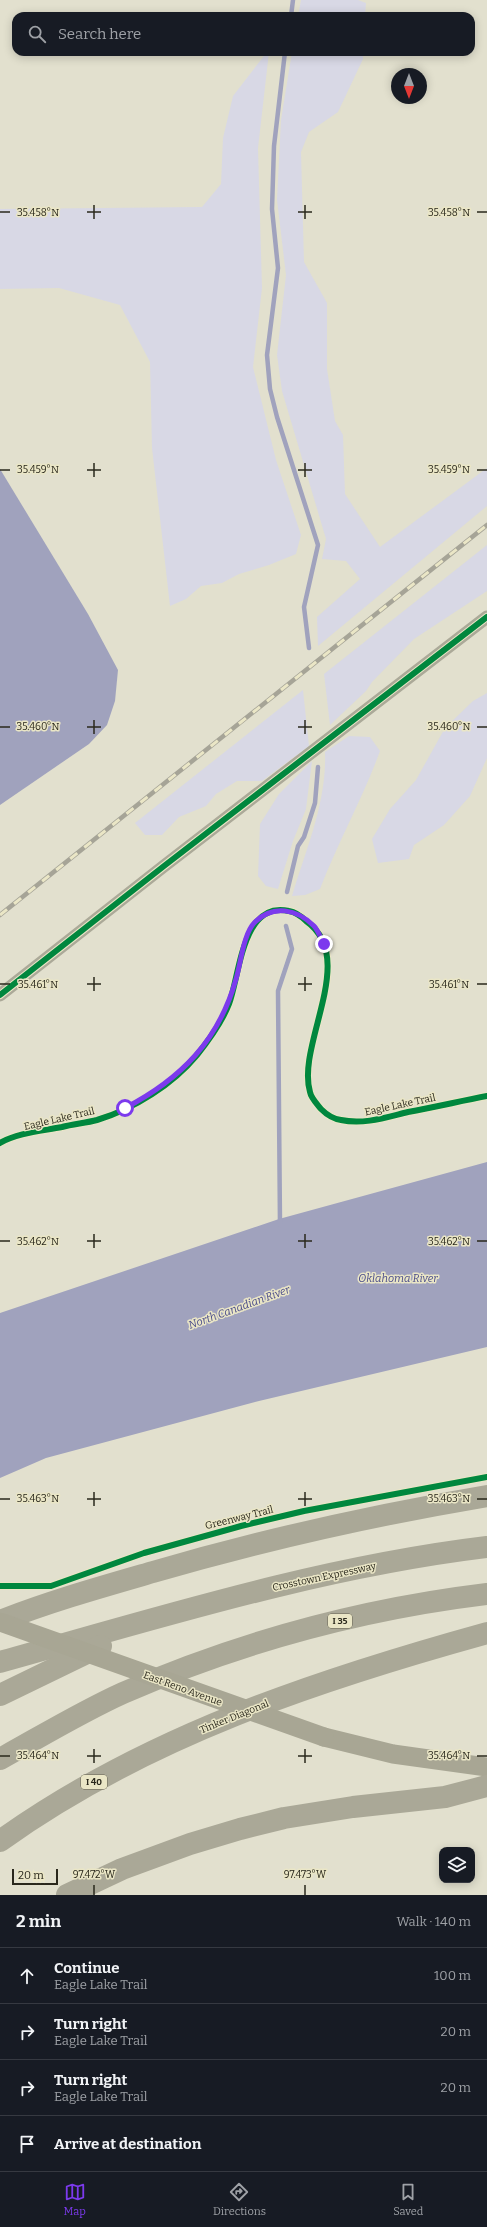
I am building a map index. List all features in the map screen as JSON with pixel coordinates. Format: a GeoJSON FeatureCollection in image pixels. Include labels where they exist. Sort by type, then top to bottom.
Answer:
{"type":"FeatureCollection","features":[{"type":"Feature","properties":{"kind":"highway"},"geometry":{"type":"LineString","coordinates":[[0,1621],[55,1600],[272,1539],[371,1517],[487,1496]]}},
{"type":"Feature","properties":{"kind":"highway","name":"Crosstown Expressway"},"geometry":{"type":"LineString","coordinates":[[163,1616],[318,1576],[398,1560],[487,1547]]}},
{"type":"Feature","properties":{"kind":"highway","name":"I 35"},"geometry":{"type":"LineString","coordinates":[[0,1759],[122,1694],[197,1663],[351,1618],[436,1600],[487,1594]]}},
{"type":"Feature","properties":{"kind":"highway"},"geometry":{"type":"LineString","coordinates":[[0,1662],[163,1616]]}},
{"type":"Feature","properties":{"kind":"highway"},"geometry":{"type":"LineString","coordinates":[[0,1695],[163,1616]]}},
{"type":"Feature","properties":{"kind":"highway","name":"Tinker Diagonal"},"geometry":{"type":"LineString","coordinates":[[0,1841],[71,1794],[127,1763],[193,1732],[291,1693],[396,1658],[487,1633]]}},
{"type":"Feature","properties":{"kind":"highway"},"geometry":{"type":"LineString","coordinates":[[67,1895],[122,1869],[190,1844],[240,1829],[284,1818],[353,1807],[445,1797],[487,1786]]}},
{"type":"Feature","properties":{"kind":"main road","name":"East Reno Avenue"},"geometry":{"type":"LineString","coordinates":[[0,1621],[324,1737],[393,1754],[487,1767]]}},
{"type":"Feature","properties":{"kind":"street"},"geometry":{"type":"LineString","coordinates":[[0,995],[164,866],[487,617]]}},
{"type":"Feature","properties":{"kind":"shaded area"},"geometry":{"type":"Polygon","coordinates":[[[301,0],[358,0],[366,3],[365,12],[299,12],[301,0]]]}},
{"type":"Feature","properties":{"kind":"shaded area"},"geometry":{"type":"Polygon","coordinates":[[[264,56],[269,56],[258,148],[262,288],[253,367],[276,460],[301,535],[296,554],[269,565],[239,574],[222,583],[201,586],[186,599],[170,606],[152,448],[150,362],[120,305],[59,288],[0,289],[0,209],[202,207],[221,184],[223,138],[233,96],[264,56]]]}},
{"type":"Feature","properties":{"kind":"shaded area"},"geometry":{"type":"Polygon","coordinates":[[[291,56],[363,56],[363,59],[338,112],[309,132],[301,152],[304,262],[327,303],[327,369],[335,421],[343,435],[345,494],[380,547],[487,468],[487,506],[318,646],[317,617],[360,579],[346,561],[322,559],[326,539],[282,391],[277,355],[286,275],[277,200],[281,120],[291,56]]]}},
{"type":"Feature","properties":{"kind":"shaded area"},"geometry":{"type":"Polygon","coordinates":[[[487,545],[487,591],[414,639],[372,682],[366,691],[330,725],[324,674],[487,545]]]}},
{"type":"Feature","properties":{"kind":"shaded area"},"geometry":{"type":"Polygon","coordinates":[[[303,690],[309,746],[262,781],[237,781],[216,794],[206,806],[179,817],[162,835],[145,835],[135,823],[303,690]]]}},
{"type":"Feature","properties":{"kind":"shaded area"},"geometry":{"type":"Polygon","coordinates":[[[487,693],[487,758],[470,796],[444,825],[414,845],[409,859],[378,863],[372,839],[390,809],[416,780],[445,728],[473,701],[487,693]]]}},
{"type":"Feature","properties":{"kind":"shaded area"},"geometry":{"type":"Polygon","coordinates":[[[349,736],[370,737],[380,751],[320,889],[305,895],[292,896],[319,807],[325,771],[325,752],[349,736]]]}},
{"type":"Feature","properties":{"kind":"shaded area"},"geometry":{"type":"Polygon","coordinates":[[[312,761],[306,809],[293,841],[278,889],[266,886],[258,876],[260,824],[279,794],[312,761]]]}},
{"type":"Feature","properties":{"kind":"water"},"geometry":{"type":"Polygon","coordinates":[[[0,469],[88,614],[118,670],[115,701],[107,725],[89,744],[0,805],[0,469]]]}},
{"type":"Feature","properties":{"kind":"water","name":"Oklahoma River"},"geometry":{"type":"Polygon","coordinates":[[[487,1162],[487,1347],[259,1401],[46,1458],[0,1478],[0,1313],[279,1219],[487,1162]]]}},
{"type":"Feature","properties":{"kind":"waterway"},"geometry":{"type":"LineString","coordinates":[[292,12],[293,0]]}},
{"type":"Feature","properties":{"kind":"waterway"},"geometry":{"type":"LineString","coordinates":[[285,56],[274,146],[272,209],[278,268],[267,355],[270,389],[277,417],[318,545],[304,607],[309,648]]}},
{"type":"Feature","properties":{"kind":"waterway"},"geometry":{"type":"LineString","coordinates":[[287,892],[298,846],[304,837],[315,803],[318,767]]}},
{"type":"Feature","properties":{"kind":"waterway"},"geometry":{"type":"LineString","coordinates":[[280,1225],[278,991],[292,949],[286,926]]}},
{"type":"Feature","properties":{"kind":"railway"},"geometry":{"type":"LineString","coordinates":[[0,915],[487,525]]}},
{"type":"Feature","properties":{"kind":"cycle path"},"geometry":{"type":"LineString","coordinates":[[0,995],[164,866],[487,617]]}},
{"type":"Feature","properties":{"kind":"cycle path","name":"Eagle Lake Trail"},"geometry":{"type":"LineString","coordinates":[[0,1143],[14,1137],[93,1121],[111,1115],[139,1102],[176,1076],[197,1055],[219,1024],[229,1004],[240,959],[252,928],[261,917],[273,911],[289,911],[304,919],[321,937],[327,957],[327,979],[311,1050],[308,1072],[310,1092],[314,1101],[323,1111],[338,1119],[358,1122],[384,1118],[487,1096]]}},
{"type":"Feature","properties":{"kind":"cycle path","name":"Greenway Trail"},"geometry":{"type":"LineString","coordinates":[[0,1586],[51,1586],[144,1553],[241,1526],[304,1511],[487,1477]]}},
{"type":"Feature","properties":{"kind":"route"},"geometry":{"type":"LineString","coordinates":[[125,1108],[149,1096],[179,1073],[196,1055],[218,1024],[229,1004],[237,976],[240,956],[254,922],[273,910],[290,911],[315,926],[324,944]]}},
{"type":"Feature","properties":{"kind":"water label","name":"North Canadian River"},"geometry":{"type":"Point","coordinates":[239,1307]}}]}
